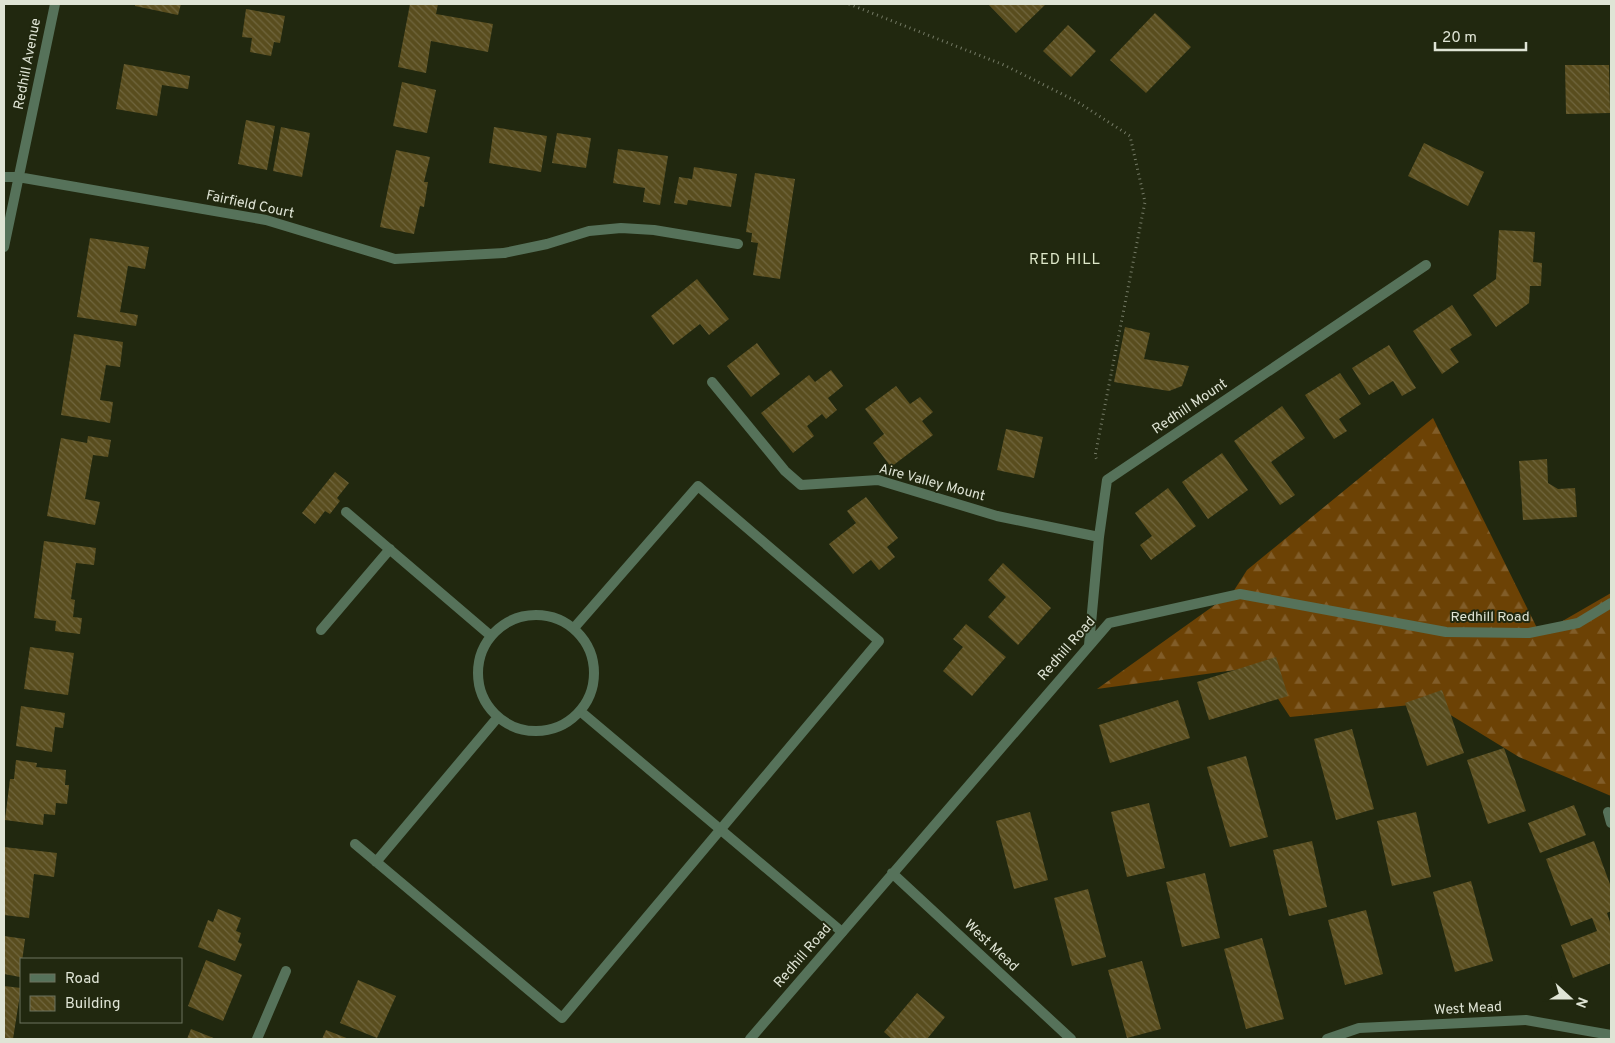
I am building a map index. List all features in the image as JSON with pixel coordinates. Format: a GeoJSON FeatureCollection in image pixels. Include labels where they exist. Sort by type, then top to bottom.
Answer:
{"type":"FeatureCollection","features":[{"type":"Feature","properties":{"kind":"street","name":"Redhill Avenue"},"geometry":{"type":"LineString","coordinates":[[4,247],[54,4]]}},
{"type":"Feature","properties":{"kind":"street","name":"Fairfield Court"},"geometry":{"type":"LineString","coordinates":[[4,177],[18,176],[266,220],[395,259],[504,253],[548,244],[589,231],[621,228],[654,230],[738,244]]}},
{"type":"Feature","properties":{"kind":"street","name":"Redhill Mount"},"geometry":{"type":"LineString","coordinates":[[1107,480],[1426,265]]}},
{"type":"Feature","properties":{"kind":"street","name":"Aire Valley Mount"},"geometry":{"type":"LineString","coordinates":[[712,382],[785,471],[801,485],[878,480],[997,516],[1099,537]]}},
{"type":"Feature","properties":{"kind":"street"},"geometry":{"type":"LineString","coordinates":[[1089,645],[1099,537],[1107,480]]}},
{"type":"Feature","properties":{"kind":"street"},"geometry":{"type":"LineString","coordinates":[[355,844],[562,1018],[879,640],[698,486],[574,628]]}},
{"type":"Feature","properties":{"kind":"street"},"geometry":{"type":"LineString","coordinates":[[346,512],[491,636]]}},
{"type":"Feature","properties":{"kind":"street"},"geometry":{"type":"LineString","coordinates":[[321,630],[390,549]]}},
{"type":"Feature","properties":{"kind":"street","name":"Redhill Road"},"geometry":{"type":"LineString","coordinates":[[750,1039],[1109,623],[1240,594],[1446,632],[1502,631],[1529,633],[1578,623],[1611,603]]}},
{"type":"Feature","properties":{"kind":"street"},"geometry":{"type":"LineString","coordinates":[[531,614],[554,617],[574,628],[588,646],[595,668],[592,692],[580,711],[562,725],[540,731],[518,728],[498,717],[484,700],[478,678],[480,655],[491,636],[509,621],[531,614]]}},
{"type":"Feature","properties":{"kind":"street"},"geometry":{"type":"LineString","coordinates":[[580,711],[842,932]]}},
{"type":"Feature","properties":{"kind":"street"},"geometry":{"type":"LineString","coordinates":[[376,862],[498,717]]}},
{"type":"Feature","properties":{"kind":"street"},"geometry":{"type":"LineString","coordinates":[[1608,812],[1611,823]]}},
{"type":"Feature","properties":{"kind":"street","name":"West Mead"},"geometry":{"type":"LineString","coordinates":[[892,873],[1071,1039]]}},
{"type":"Feature","properties":{"kind":"street"},"geometry":{"type":"LineString","coordinates":[[256,1039],[286,971]]}},
{"type":"Feature","properties":{"kind":"street","name":"West Mead"},"geometry":{"type":"LineString","coordinates":[[1327,1039],[1359,1028],[1526,1020],[1611,1035]]}},
{"type":"Feature","properties":{"kind":"path"},"geometry":{"type":"LineString","coordinates":[[849,4],[1004,65],[1076,101],[1130,136],[1145,202],[1095,456],[1107,480]]}},
{"type":"Feature","properties":{"kind":"green space"},"geometry":{"type":"Polygon","coordinates":[[[1433,418],[1540,634],[1611,593],[1611,796],[1519,757],[1431,703],[1290,717],[1257,667],[1097,689],[1233,592],[1247,570],[1433,418]]]}},
{"type":"Feature","properties":{"kind":"building"},"geometry":{"type":"Polygon","coordinates":[[[135,4],[181,4],[178,15],[135,6],[135,4]]]}},
{"type":"Feature","properties":{"kind":"building"},"geometry":{"type":"Polygon","coordinates":[[[410,4],[438,4],[436,14],[493,24],[488,52],[431,41],[426,73],[398,67],[410,4]]]}},
{"type":"Feature","properties":{"kind":"building"},"geometry":{"type":"Polygon","coordinates":[[[988,4],[1046,4],[1016,33],[988,4]]]}},
{"type":"Feature","properties":{"kind":"building"},"geometry":{"type":"Polygon","coordinates":[[[246,9],[285,16],[280,43],[274,42],[271,56],[250,52],[252,38],[242,37],[246,9]]]}},
{"type":"Feature","properties":{"kind":"building"},"geometry":{"type":"Polygon","coordinates":[[[1155,13],[1191,47],[1146,93],[1110,60],[1155,13]]]}},
{"type":"Feature","properties":{"kind":"building"},"geometry":{"type":"Polygon","coordinates":[[[1068,25],[1096,51],[1071,77],[1043,51],[1068,25]]]}},
{"type":"Feature","properties":{"kind":"building"},"geometry":{"type":"Polygon","coordinates":[[[124,64],[190,76],[188,89],[162,85],[157,116],[116,109],[124,64]]]}},
{"type":"Feature","properties":{"kind":"building"},"geometry":{"type":"Polygon","coordinates":[[[1565,65],[1609,65],[1610,113],[1566,114],[1565,65]]]}},
{"type":"Feature","properties":{"kind":"building"},"geometry":{"type":"Polygon","coordinates":[[[402,82],[436,90],[427,133],[393,126],[402,82]]]}},
{"type":"Feature","properties":{"kind":"building"},"geometry":{"type":"Polygon","coordinates":[[[246,120],[275,126],[267,170],[238,164],[246,120]]]}},
{"type":"Feature","properties":{"kind":"building"},"geometry":{"type":"Polygon","coordinates":[[[281,127],[310,133],[302,177],[273,171],[281,127]]]}},
{"type":"Feature","properties":{"kind":"building"},"geometry":{"type":"Polygon","coordinates":[[[494,127],[547,136],[541,172],[489,163],[494,127]]]}},
{"type":"Feature","properties":{"kind":"building"},"geometry":{"type":"Polygon","coordinates":[[[557,133],[591,138],[586,168],[552,163],[557,133]]]}},
{"type":"Feature","properties":{"kind":"building"},"geometry":{"type":"Polygon","coordinates":[[[1424,143],[1484,172],[1468,206],[1408,176],[1424,143]]]}},
{"type":"Feature","properties":{"kind":"building"},"geometry":{"type":"Polygon","coordinates":[[[618,149],[668,156],[660,205],[643,202],[645,188],[613,183],[618,149]]]}},
{"type":"Feature","properties":{"kind":"building"},"geometry":{"type":"Polygon","coordinates":[[[396,150],[430,157],[424,182],[428,182],[424,207],[420,206],[414,234],[380,227],[396,150]]]}},
{"type":"Feature","properties":{"kind":"building"},"geometry":{"type":"Polygon","coordinates":[[[694,167],[737,174],[731,207],[688,200],[687,205],[674,203],[679,177],[692,179],[694,167]]]}},
{"type":"Feature","properties":{"kind":"building"},"geometry":{"type":"Polygon","coordinates":[[[755,173],[795,179],[780,279],[753,275],[758,243],[751,242],[752,233],[746,232],[755,173]]]}},
{"type":"Feature","properties":{"kind":"building"},"geometry":{"type":"Polygon","coordinates":[[[1499,230],[1535,232],[1533,262],[1542,263],[1541,286],[1530,286],[1529,303],[1496,327],[1473,295],[1496,279],[1499,230]]]}},
{"type":"Feature","properties":{"kind":"building"},"geometry":{"type":"Polygon","coordinates":[[[90,238],[149,247],[145,269],[128,266],[120,312],[138,315],[136,326],[77,317],[90,238]]]}},
{"type":"Feature","properties":{"kind":"building"},"geometry":{"type":"Polygon","coordinates":[[[697,279],[729,319],[709,335],[700,324],[673,345],[651,316],[697,279]]]}},
{"type":"Feature","properties":{"kind":"building"},"geometry":{"type":"Polygon","coordinates":[[[1452,305],[1472,335],[1450,349],[1459,362],[1442,374],[1413,331],[1452,305]]]}},
{"type":"Feature","properties":{"kind":"building"},"geometry":{"type":"Polygon","coordinates":[[[1125,327],[1150,333],[1144,359],[1189,366],[1182,386],[1169,391],[1114,382],[1125,327]]]}},
{"type":"Feature","properties":{"kind":"building"},"geometry":{"type":"Polygon","coordinates":[[[74,334],[123,342],[120,367],[106,365],[100,400],[113,402],[110,423],[61,415],[74,334]]]}},
{"type":"Feature","properties":{"kind":"building"},"geometry":{"type":"Polygon","coordinates":[[[757,343],[780,374],[751,397],[727,366],[757,343]]]}},
{"type":"Feature","properties":{"kind":"building"},"geometry":{"type":"Polygon","coordinates":[[[1389,345],[1416,388],[1402,396],[1393,381],[1369,395],[1352,368],[1389,345]]]}},
{"type":"Feature","properties":{"kind":"building"},"geometry":{"type":"Polygon","coordinates":[[[831,370],[843,386],[828,398],[837,410],[826,419],[822,414],[807,426],[814,436],[793,453],[761,413],[809,375],[815,382],[831,370]]]}},
{"type":"Feature","properties":{"kind":"building"},"geometry":{"type":"Polygon","coordinates":[[[1340,373],[1361,404],[1339,419],[1347,431],[1334,439],[1305,395],[1340,373]]]}},
{"type":"Feature","properties":{"kind":"building"},"geometry":{"type":"Polygon","coordinates":[[[896,386],[910,404],[920,397],[933,412],[922,421],[933,435],[891,467],[873,443],[884,434],[865,409],[896,386]]]}},
{"type":"Feature","properties":{"kind":"building"},"geometry":{"type":"Polygon","coordinates":[[[1282,406],[1305,438],[1271,462],[1295,495],[1280,505],[1234,441],[1282,406]]]}},
{"type":"Feature","properties":{"kind":"building"},"geometry":{"type":"Polygon","coordinates":[[[1006,429],[1043,437],[1034,478],[997,470],[1006,429]]]}},
{"type":"Feature","properties":{"kind":"building"},"geometry":{"type":"Polygon","coordinates":[[[88,436],[111,440],[108,457],[93,455],[85,499],[100,502],[95,525],[47,516],[61,438],[87,443],[88,436]]]}},
{"type":"Feature","properties":{"kind":"building"},"geometry":{"type":"Polygon","coordinates":[[[1222,453],[1248,490],[1208,519],[1182,482],[1222,453]]]}},
{"type":"Feature","properties":{"kind":"building"},"geometry":{"type":"Polygon","coordinates":[[[1547,459],[1548,483],[1558,489],[1575,488],[1577,517],[1523,520],[1519,461],[1547,459]]]}},
{"type":"Feature","properties":{"kind":"building"},"geometry":{"type":"Polygon","coordinates":[[[335,472],[349,483],[337,498],[340,501],[330,514],[325,511],[315,524],[302,513],[335,472]]]}},
{"type":"Feature","properties":{"kind":"building"},"geometry":{"type":"Polygon","coordinates":[[[1168,488],[1196,526],[1151,560],[1140,545],[1152,536],[1135,513],[1168,488]]]}},
{"type":"Feature","properties":{"kind":"building"},"geometry":{"type":"Polygon","coordinates":[[[866,497],[898,538],[887,547],[895,557],[879,570],[871,560],[853,574],[829,544],[856,523],[847,511],[866,497]]]}},
{"type":"Feature","properties":{"kind":"building"},"geometry":{"type":"Polygon","coordinates":[[[44,541],[96,548],[94,565],[76,563],[71,599],[75,600],[73,617],[82,618],[80,634],[55,631],[56,621],[34,618],[44,541]]]}},
{"type":"Feature","properties":{"kind":"building"},"geometry":{"type":"Polygon","coordinates":[[[1003,563],[1051,608],[1018,645],[988,617],[1006,597],[988,580],[1003,563]]]}},
{"type":"Feature","properties":{"kind":"building"},"geometry":{"type":"Polygon","coordinates":[[[966,624],[1006,657],[972,696],[943,671],[963,647],[953,639],[966,624]]]}},
{"type":"Feature","properties":{"kind":"building"},"geometry":{"type":"Polygon","coordinates":[[[30,647],[74,653],[68,695],[24,689],[30,647]]]}},
{"type":"Feature","properties":{"kind":"building"},"geometry":{"type":"Polygon","coordinates":[[[1276,657],[1288,696],[1209,720],[1197,682],[1276,657]]]}},
{"type":"Feature","properties":{"kind":"building"},"geometry":{"type":"Polygon","coordinates":[[[1442,690],[1464,753],[1427,766],[1405,703],[1442,690]]]}},
{"type":"Feature","properties":{"kind":"building"},"geometry":{"type":"Polygon","coordinates":[[[1178,700],[1190,738],[1110,763],[1099,725],[1178,700]]]}},
{"type":"Feature","properties":{"kind":"building"},"geometry":{"type":"Polygon","coordinates":[[[21,706],[65,713],[63,728],[55,727],[52,752],[16,746],[21,706]]]}},
{"type":"Feature","properties":{"kind":"building"},"geometry":{"type":"Polygon","coordinates":[[[1352,729],[1374,809],[1336,820],[1314,739],[1352,729]]]}},
{"type":"Feature","properties":{"kind":"building"},"geometry":{"type":"Polygon","coordinates":[[[1504,748],[1526,811],[1488,824],[1467,760],[1504,748]]]}},
{"type":"Feature","properties":{"kind":"building"},"geometry":{"type":"Polygon","coordinates":[[[1246,756],[1268,837],[1230,847],[1207,767],[1246,756]]]}},
{"type":"Feature","properties":{"kind":"building"},"geometry":{"type":"Polygon","coordinates":[[[16,760],[37,763],[36,767],[66,770],[65,785],[69,785],[67,804],[56,803],[55,815],[44,814],[43,825],[5,820],[10,779],[14,779],[16,760]]]}},
{"type":"Feature","properties":{"kind":"building"},"geometry":{"type":"Polygon","coordinates":[[[1149,803],[1165,868],[1127,877],[1111,812],[1149,803]]]}},
{"type":"Feature","properties":{"kind":"building"},"geometry":{"type":"Polygon","coordinates":[[[1574,805],[1586,835],[1540,853],[1528,823],[1574,805]]]}},
{"type":"Feature","properties":{"kind":"building"},"geometry":{"type":"Polygon","coordinates":[[[1030,812],[1048,880],[1014,889],[996,821],[1030,812]]]}},
{"type":"Feature","properties":{"kind":"building"},"geometry":{"type":"Polygon","coordinates":[[[1416,812],[1431,877],[1392,886],[1377,821],[1416,812]]]}},
{"type":"Feature","properties":{"kind":"building"},"geometry":{"type":"Polygon","coordinates":[[[1312,841],[1327,907],[1289,916],[1273,850],[1312,841]]]}},
{"type":"Feature","properties":{"kind":"building"},"geometry":{"type":"Polygon","coordinates":[[[1594,841],[1611,887],[1611,911],[1607,913],[1611,925],[1611,963],[1573,978],[1561,945],[1597,931],[1592,918],[1571,926],[1546,859],[1594,841]]]}},
{"type":"Feature","properties":{"kind":"building"},"geometry":{"type":"Polygon","coordinates":[[[4,847],[57,853],[54,877],[34,874],[29,918],[4,915],[4,847]]]}},
{"type":"Feature","properties":{"kind":"building"},"geometry":{"type":"Polygon","coordinates":[[[1205,873],[1220,938],[1182,947],[1166,882],[1205,873]]]}},
{"type":"Feature","properties":{"kind":"building"},"geometry":{"type":"Polygon","coordinates":[[[1471,881],[1493,961],[1455,972],[1433,892],[1471,881]]]}},
{"type":"Feature","properties":{"kind":"building"},"geometry":{"type":"Polygon","coordinates":[[[1088,889],[1106,957],[1072,966],[1054,898],[1088,889]]]}},
{"type":"Feature","properties":{"kind":"building"},"geometry":{"type":"Polygon","coordinates":[[[218,909],[241,918],[236,931],[241,933],[238,942],[242,944],[235,961],[198,947],[208,920],[213,922],[218,909]]]}},
{"type":"Feature","properties":{"kind":"building"},"geometry":{"type":"Polygon","coordinates":[[[1366,910],[1383,974],[1345,985],[1328,920],[1366,910]]]}},
{"type":"Feature","properties":{"kind":"building"},"geometry":{"type":"Polygon","coordinates":[[[4,936],[25,939],[22,958],[20,958],[20,977],[4,974],[4,936]]]}},
{"type":"Feature","properties":{"kind":"building"},"geometry":{"type":"Polygon","coordinates":[[[1262,938],[1284,1019],[1246,1029],[1224,949],[1262,938]]]}},
{"type":"Feature","properties":{"kind":"building"},"geometry":{"type":"Polygon","coordinates":[[[206,960],[242,975],[223,1021],[188,1006],[206,960]]]}},
{"type":"Feature","properties":{"kind":"building"},"geometry":{"type":"Polygon","coordinates":[[[1142,961],[1161,1029],[1127,1038],[1108,970],[1142,961]]]}},
{"type":"Feature","properties":{"kind":"building"},"geometry":{"type":"Polygon","coordinates":[[[358,980],[396,996],[377,1038],[340,1023],[358,980]]]}},
{"type":"Feature","properties":{"kind":"building"},"geometry":{"type":"Polygon","coordinates":[[[4,986],[20,988],[13,1039],[4,1039],[4,986]]]}},
{"type":"Feature","properties":{"kind":"building"},"geometry":{"type":"Polygon","coordinates":[[[917,993],[945,1017],[927,1039],[892,1039],[884,1032],[917,993]]]}},
{"type":"Feature","properties":{"kind":"building"},"geometry":{"type":"Polygon","coordinates":[[[191,1029],[216,1039],[187,1039],[191,1029]]]}},
{"type":"Feature","properties":{"kind":"building"},"geometry":{"type":"Polygon","coordinates":[[[326,1030],[349,1039],[322,1039],[326,1030]]]}},
{"type":"Feature","properties":{"kind":"district","name":"RED HILL"},"geometry":{"type":"Point","coordinates":[1065,260]}}]}
